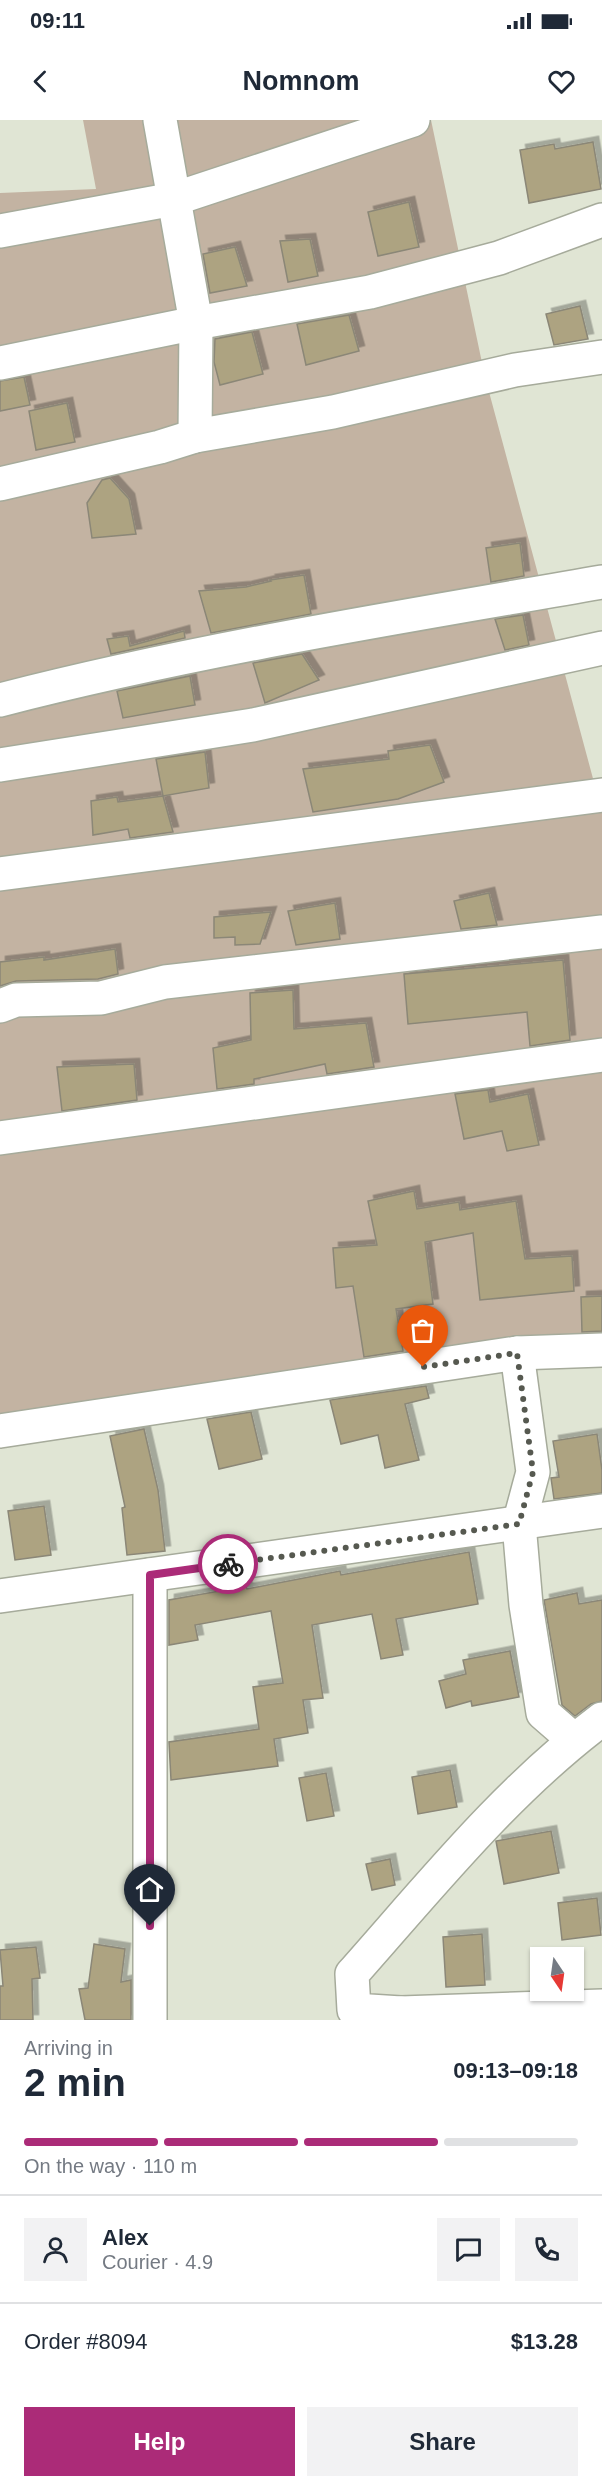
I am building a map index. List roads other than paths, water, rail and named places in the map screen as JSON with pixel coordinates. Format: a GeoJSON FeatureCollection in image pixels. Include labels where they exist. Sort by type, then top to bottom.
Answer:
{"type":"FeatureCollection","features":[{"type":"Feature","properties":{"kind":"street"},"geometry":{"type":"LineString","coordinates":[[160,120],[196,323],[195,436]]}},
{"type":"Feature","properties":{"kind":"street"},"geometry":{"type":"LineString","coordinates":[[0,231],[174,199],[413,120]]}},
{"type":"Feature","properties":{"kind":"street"},"geometry":{"type":"LineString","coordinates":[[0,363],[196,323],[370,292],[499,258],[602,220]]}},
{"type":"Feature","properties":{"kind":"street"},"geometry":{"type":"LineString","coordinates":[[0,484],[160,447],[195,436],[333,412],[515,370],[602,357]]}},
{"type":"Feature","properties":{"kind":"street"},"geometry":{"type":"LineString","coordinates":[[0,700],[77,680],[327,630],[602,582]]}},
{"type":"Feature","properties":{"kind":"street"},"geometry":{"type":"LineString","coordinates":[[0,765],[253,725],[602,648]]}},
{"type":"Feature","properties":{"kind":"street"},"geometry":{"type":"LineString","coordinates":[[0,874],[602,795]]}},
{"type":"Feature","properties":{"kind":"street"},"geometry":{"type":"LineString","coordinates":[[0,1006],[16,1000],[102,998],[165,982],[602,932]]}},
{"type":"Feature","properties":{"kind":"street"},"geometry":{"type":"LineString","coordinates":[[0,1138],[602,1055]]}},
{"type":"Feature","properties":{"kind":"street"},"geometry":{"type":"LineString","coordinates":[[0,1431],[517,1353],[602,1350]]}},
{"type":"Feature","properties":{"kind":"street"},"geometry":{"type":"LineString","coordinates":[[517,1353],[533,1472],[519,1524],[526,1605],[543,1713],[574,1740]]}},
{"type":"Feature","properties":{"kind":"street"},"geometry":{"type":"LineString","coordinates":[[0,1596],[602,1511]]}},
{"type":"Feature","properties":{"kind":"street"},"geometry":{"type":"LineString","coordinates":[[150,1575],[150,2020]]}},
{"type":"Feature","properties":{"kind":"street"},"geometry":{"type":"LineString","coordinates":[[602,1719],[574,1740],[515,1793],[352,1974],[354,2010],[401,2013],[602,2006]]}},
{"type":"Feature","properties":{"kind":"street"},"geometry":{"type":"LineString","coordinates":[[366,2020],[401,2013]]}}]}
